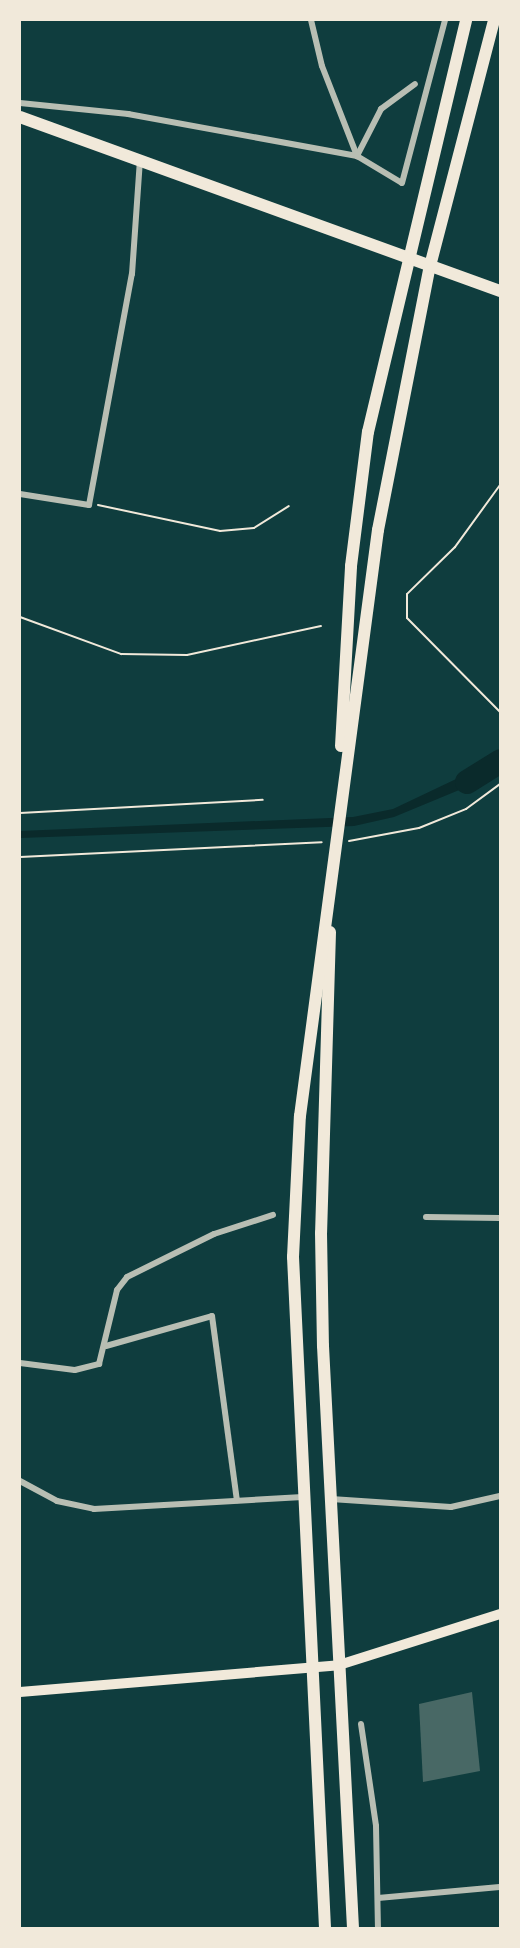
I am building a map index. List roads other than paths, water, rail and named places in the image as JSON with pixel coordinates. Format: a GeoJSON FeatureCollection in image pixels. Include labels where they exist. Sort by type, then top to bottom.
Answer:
{"type":"FeatureCollection","features":[{"type":"Feature","properties":{"kind":"main road"},"geometry":{"type":"LineString","coordinates":[[353,1929],[330,1499],[321,1233],[333,872],[340,795],[351,566],[368,432],[406,257],[466,20]]}},
{"type":"Feature","properties":{"kind":"main road"},"geometry":{"type":"LineString","coordinates":[[340,795],[377,540],[430,266],[494,20]]}},
{"type":"Feature","properties":{"kind":"main road"},"geometry":{"type":"LineString","coordinates":[[20,117],[501,291]]}},
{"type":"Feature","properties":{"kind":"main road"},"geometry":{"type":"LineString","coordinates":[[325,1929],[303,1497],[295,1175],[310,1018],[333,872]]}},
{"type":"Feature","properties":{"kind":"main road"},"geometry":{"type":"LineString","coordinates":[[20,1692],[339,1665],[501,1614]]}},
{"type":"Feature","properties":{"kind":"street"},"geometry":{"type":"LineString","coordinates":[[311,20],[322,66],[357,156]]}},
{"type":"Feature","properties":{"kind":"street"},"geometry":{"type":"LineString","coordinates":[[20,104],[75,106],[357,156],[402,183],[445,20]]}},
{"type":"Feature","properties":{"kind":"street"},"geometry":{"type":"LineString","coordinates":[[357,156],[381,109],[415,84]]}},
{"type":"Feature","properties":{"kind":"street"},"geometry":{"type":"LineString","coordinates":[[20,495],[89,505],[132,274],[140,161]]}},
{"type":"Feature","properties":{"kind":"street"},"geometry":{"type":"LineString","coordinates":[[20,1363],[75,1370],[99,1364],[106,1346],[117,1290],[128,1277],[214,1234],[273,1215]]}},
{"type":"Feature","properties":{"kind":"street"},"geometry":{"type":"LineString","coordinates":[[426,1217],[501,1218]]}},
{"type":"Feature","properties":{"kind":"street"},"geometry":{"type":"LineString","coordinates":[[106,1346],[212,1316],[237,1500]]}},
{"type":"Feature","properties":{"kind":"street"},"geometry":{"type":"LineString","coordinates":[[20,1481],[57,1501],[94,1509],[303,1497]]}},
{"type":"Feature","properties":{"kind":"street"},"geometry":{"type":"LineString","coordinates":[[330,1499],[451,1507],[501,1496]]}},
{"type":"Feature","properties":{"kind":"street"},"geometry":{"type":"LineString","coordinates":[[361,1724],[376,1826],[378,1929]]}},
{"type":"Feature","properties":{"kind":"street"},"geometry":{"type":"LineString","coordinates":[[378,1898],[501,1887]]}},
{"type":"Feature","properties":{"kind":"water"},"geometry":{"type":"Polygon","coordinates":[[[494,761],[497,770],[464,788],[394,817],[354,826],[20,838],[20,831],[353,817],[393,809],[494,761]]]}},
{"type":"Feature","properties":{"kind":"waterway"},"geometry":{"type":"LineString","coordinates":[[467,782],[500,761]]}}]}
